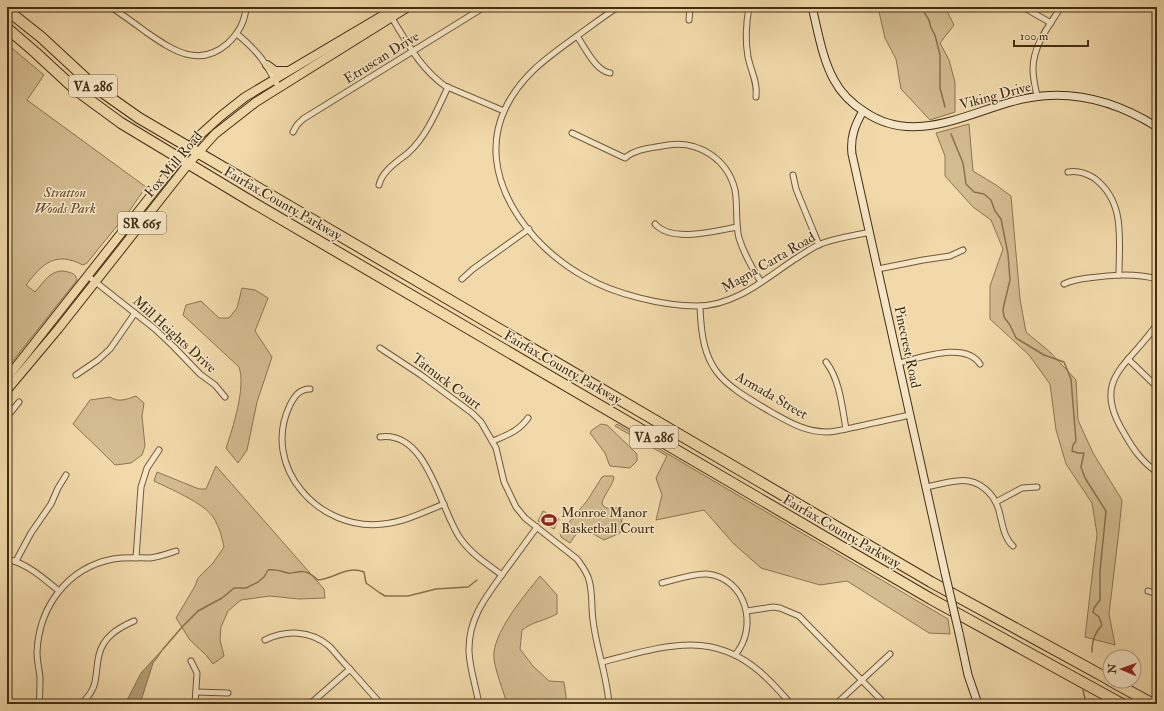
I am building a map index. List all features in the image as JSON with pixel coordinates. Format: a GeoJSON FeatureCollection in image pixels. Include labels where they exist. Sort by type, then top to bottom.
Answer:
{"type":"FeatureCollection","features":[{"type":"Feature","properties":{"kind":"highway","name":"Fairfax County Parkway"},"geometry":{"type":"LineString","coordinates":[[7,10],[27,26],[81,76],[104,94],[134,114],[931,582],[1102,676]]}},
{"type":"Feature","properties":{"kind":"highway","name":"Fairfax County Parkway"},"geometry":{"type":"LineString","coordinates":[[7,28],[76,90],[121,123],[931,599],[1122,704]]}},
{"type":"Feature","properties":{"kind":"highway","name":"Fairfax County Parkway"},"geometry":{"type":"LineString","coordinates":[[1126,689],[1153,704]]}},
{"type":"Feature","properties":{"kind":"main road","name":"Fox Mill Road"},"geometry":{"type":"LineString","coordinates":[[7,378],[88,276],[194,150],[236,116],[390,15],[397,7]]}},
{"type":"Feature","properties":{"kind":"main road","name":"Fox Mill Road"},"geometry":{"type":"LineString","coordinates":[[194,150],[200,135],[245,97],[390,15],[408,7]]}},
{"type":"Feature","properties":{"kind":"main road"},"geometry":{"type":"LineString","coordinates":[[267,65],[277,72],[290,71]]}},
{"type":"Feature","properties":{"kind":"main road","name":"Fox Mill Road"},"geometry":{"type":"LineString","coordinates":[[7,390],[95,282],[184,161]]}},
{"type":"Feature","properties":{"kind":"street"},"geometry":{"type":"LineString","coordinates":[[111,7],[169,48],[187,54],[201,55],[214,52],[225,45],[237,34],[244,20],[246,7]]}},
{"type":"Feature","properties":{"kind":"street","name":"Etruscan Drive"},"geometry":{"type":"LineString","coordinates":[[293,132],[303,119],[486,7]]}},
{"type":"Feature","properties":{"kind":"street","name":"Magna Carta Road"},"geometry":{"type":"LineString","coordinates":[[618,7],[543,61],[528,74],[521,82],[504,111],[499,129],[496,143],[496,157],[502,184],[513,207],[529,229],[561,262],[585,278],[617,292],[642,299],[677,305],[700,306],[720,304],[732,299],[819,245],[870,232]]}},
{"type":"Feature","properties":{"kind":"street"},"geometry":{"type":"LineString","coordinates":[[689,20],[690,7]]}},
{"type":"Feature","properties":{"kind":"street"},"geometry":{"type":"LineString","coordinates":[[748,7],[746,25],[747,47],[756,84],[756,97]]}},
{"type":"Feature","properties":{"kind":"street"},"geometry":{"type":"LineString","coordinates":[[812,7],[825,58],[832,76],[848,100],[862,111]]}},
{"type":"Feature","properties":{"kind":"street"},"geometry":{"type":"LineString","coordinates":[[1023,7],[1051,23]]}},
{"type":"Feature","properties":{"kind":"street"},"geometry":{"type":"LineString","coordinates":[[1037,96],[1033,76],[1034,58],[1040,40],[1061,7]]}},
{"type":"Feature","properties":{"kind":"street"},"geometry":{"type":"LineString","coordinates":[[390,15],[427,72],[448,88],[504,111]]}},
{"type":"Feature","properties":{"kind":"street"},"geometry":{"type":"LineString","coordinates":[[237,34],[256,51],[267,65],[280,88]]}},
{"type":"Feature","properties":{"kind":"street"},"geometry":{"type":"LineString","coordinates":[[577,36],[597,65],[602,70],[610,73]]}},
{"type":"Feature","properties":{"kind":"street"},"geometry":{"type":"LineString","coordinates":[[379,185],[385,172],[409,152],[420,140],[448,88]]}},
{"type":"Feature","properties":{"kind":"street","name":"Viking Drive"},"geometry":{"type":"LineString","coordinates":[[862,111],[877,120],[894,125],[911,128],[925,127],[948,122],[1012,102],[1037,96],[1068,95],[1098,100],[1120,107],[1136,114],[1157,128]]}},
{"type":"Feature","properties":{"kind":"street","name":"Pinecrest Road"},"geometry":{"type":"LineString","coordinates":[[862,111],[853,131],[852,149],[968,675],[978,704]]}},
{"type":"Feature","properties":{"kind":"street"},"geometry":{"type":"LineString","coordinates":[[572,133],[625,158],[640,150],[671,144],[690,145],[705,151],[722,164],[731,179],[736,196],[737,227],[744,254],[761,282]]}},
{"type":"Feature","properties":{"kind":"street"},"geometry":{"type":"LineString","coordinates":[[1068,172],[1078,171],[1091,176],[1105,188],[1115,203],[1118,218],[1119,274]]}},
{"type":"Feature","properties":{"kind":"street"},"geometry":{"type":"LineString","coordinates":[[793,175],[796,189],[819,245]]}},
{"type":"Feature","properties":{"kind":"street"},"geometry":{"type":"LineString","coordinates":[[655,224],[666,232],[683,234],[737,227]]}},
{"type":"Feature","properties":{"kind":"street"},"geometry":{"type":"LineString","coordinates":[[462,279],[474,268],[529,229]]}},
{"type":"Feature","properties":{"kind":"street"},"geometry":{"type":"LineString","coordinates":[[878,269],[950,256],[963,250]]}},
{"type":"Feature","properties":{"kind":"street"},"geometry":{"type":"LineString","coordinates":[[1064,284],[1075,280],[1119,274],[1136,275],[1157,279]]}},
{"type":"Feature","properties":{"kind":"street","name":"Mill Heights Drive"},"geometry":{"type":"LineString","coordinates":[[88,276],[169,342],[200,374],[215,385],[225,397]]}},
{"type":"Feature","properties":{"kind":"street","name":"Armada Street"},"geometry":{"type":"LineString","coordinates":[[700,306],[702,335],[707,354],[714,369],[730,387],[797,426],[819,432],[834,431],[910,415]]}},
{"type":"Feature","properties":{"kind":"street"},"geometry":{"type":"LineString","coordinates":[[76,375],[98,360],[110,349],[135,313]]}},
{"type":"Feature","properties":{"kind":"street"},"geometry":{"type":"LineString","coordinates":[[1157,324],[1114,377],[1110,393],[1111,407],[1118,424],[1134,451],[1148,466],[1157,472]]}},
{"type":"Feature","properties":{"kind":"street","name":"Tatnuck Court"},"geometry":{"type":"LineString","coordinates":[[380,348],[468,408],[481,422],[493,441],[504,482],[509,495],[520,512],[577,559],[586,572],[591,588],[594,628],[608,688],[609,704]]}},
{"type":"Feature","properties":{"kind":"street"},"geometry":{"type":"LineString","coordinates":[[899,363],[956,352],[969,354],[980,364]]}},
{"type":"Feature","properties":{"kind":"street"},"geometry":{"type":"LineString","coordinates":[[1128,359],[1157,387]]}},
{"type":"Feature","properties":{"kind":"street"},"geometry":{"type":"LineString","coordinates":[[826,362],[834,374],[846,429]]}},
{"type":"Feature","properties":{"kind":"street"},"geometry":{"type":"LineString","coordinates":[[310,389],[297,394],[292,401],[284,423],[282,444],[289,472],[299,488],[313,502],[326,512],[339,518],[369,525],[382,525],[396,522],[444,504]]}},
{"type":"Feature","properties":{"kind":"street"},"geometry":{"type":"LineString","coordinates":[[7,417],[19,402]]}},
{"type":"Feature","properties":{"kind":"street"},"geometry":{"type":"LineString","coordinates":[[493,441],[517,430],[528,418]]}},
{"type":"Feature","properties":{"kind":"street"},"geometry":{"type":"LineString","coordinates":[[380,437],[389,436],[397,438],[416,452],[429,471],[453,526],[466,545],[476,555],[502,575]]}},
{"type":"Feature","properties":{"kind":"street"},"geometry":{"type":"LineString","coordinates":[[136,558],[141,487],[147,468],[159,450]]}},
{"type":"Feature","properties":{"kind":"street"},"geometry":{"type":"LineString","coordinates":[[16,562],[31,533],[51,504],[66,475]]}},
{"type":"Feature","properties":{"kind":"street"},"geometry":{"type":"LineString","coordinates":[[926,487],[956,481],[970,482],[982,487],[996,502],[1006,538],[1013,546]]}},
{"type":"Feature","properties":{"kind":"street"},"geometry":{"type":"LineString","coordinates":[[996,502],[1022,488],[1037,487]]}},
{"type":"Feature","properties":{"kind":"street"},"geometry":{"type":"LineString","coordinates":[[479,704],[470,658],[471,632],[475,618],[481,604],[537,527]]}},
{"type":"Feature","properties":{"kind":"street"},"geometry":{"type":"LineString","coordinates":[[39,704],[40,690],[37,655],[38,641],[46,612],[50,603],[59,591],[70,579],[93,565],[113,559],[150,558],[176,551]]}},
{"type":"Feature","properties":{"kind":"street"},"geometry":{"type":"LineString","coordinates":[[7,559],[34,571],[59,591]]}},
{"type":"Feature","properties":{"kind":"street"},"geometry":{"type":"LineString","coordinates":[[662,583],[701,574],[717,576],[728,582],[737,591],[747,611],[747,634],[735,655]]}},
{"type":"Feature","properties":{"kind":"street"},"geometry":{"type":"LineString","coordinates":[[1148,591],[1157,594]]}},
{"type":"Feature","properties":{"kind":"street"},"geometry":{"type":"LineString","coordinates":[[747,611],[766,608],[780,608],[799,616],[885,704]]}},
{"type":"Feature","properties":{"kind":"street"},"geometry":{"type":"LineString","coordinates":[[81,704],[90,694],[96,681],[99,655],[105,643],[116,630],[134,621]]}},
{"type":"Feature","properties":{"kind":"street"},"geometry":{"type":"LineString","coordinates":[[265,640],[285,633],[298,633],[311,636],[329,646],[381,704]]}},
{"type":"Feature","properties":{"kind":"street"},"geometry":{"type":"LineString","coordinates":[[602,662],[661,648],[684,645],[711,647],[735,655],[759,671],[792,704]]}},
{"type":"Feature","properties":{"kind":"street"},"geometry":{"type":"LineString","coordinates":[[836,704],[890,654]]}},
{"type":"Feature","properties":{"kind":"street"},"geometry":{"type":"LineString","coordinates":[[191,661],[197,674],[195,704]]}},
{"type":"Feature","properties":{"kind":"street"},"geometry":{"type":"LineString","coordinates":[[310,704],[350,670]]}},
{"type":"Feature","properties":{"kind":"street"},"geometry":{"type":"LineString","coordinates":[[196,692],[228,693]]}},
{"type":"Feature","properties":{"kind":"green space"},"geometry":{"type":"Polygon","coordinates":[[[878,7],[945,7],[954,25],[940,43],[949,60],[955,82],[955,112],[930,120],[901,89],[896,59],[885,38],[878,7]]]}},
{"type":"Feature","properties":{"kind":"green space","name":"Stratton Woods Park"},"geometry":{"type":"Polygon","coordinates":[[[7,44],[44,75],[27,100],[146,187],[130,210],[87,263],[83,265],[65,259],[57,259],[44,265],[26,285],[35,292],[49,276],[53,273],[62,271],[70,272],[76,277],[77,280],[8,367],[7,44]]]}},
{"type":"Feature","properties":{"kind":"green space"},"geometry":{"type":"Polygon","coordinates":[[[969,124],[973,171],[1011,196],[1020,299],[1026,332],[1051,353],[1076,380],[1078,420],[1093,453],[1122,500],[1109,614],[1115,645],[1085,637],[1097,534],[1092,503],[1066,464],[1056,430],[1050,384],[1029,355],[990,319],[990,286],[1003,249],[991,220],[973,207],[945,176],[945,156],[936,133],[969,124]]]}},
{"type":"Feature","properties":{"kind":"green space"},"geometry":{"type":"Polygon","coordinates":[[[242,288],[255,290],[268,298],[255,331],[272,357],[257,402],[247,450],[238,463],[226,448],[240,396],[241,375],[239,367],[183,315],[186,305],[201,301],[219,318],[229,318],[237,308],[242,288]]]}},
{"type":"Feature","properties":{"kind":"green space"},"geometry":{"type":"Polygon","coordinates":[[[136,396],[144,403],[142,416],[145,446],[142,455],[131,463],[115,465],[73,424],[90,400],[110,397],[117,400],[123,400],[136,396]]]}},
{"type":"Feature","properties":{"kind":"green space"},"geometry":{"type":"Polygon","coordinates":[[[601,424],[607,425],[637,454],[637,461],[630,468],[610,466],[605,453],[590,433],[601,424]]]}},
{"type":"Feature","properties":{"kind":"green space"},"geometry":{"type":"Polygon","coordinates":[[[617,424],[948,619],[950,634],[929,633],[847,581],[820,585],[761,568],[734,544],[704,510],[656,520],[662,495],[656,478],[667,456],[615,426],[617,424]]]}},
{"type":"Feature","properties":{"kind":"green space"},"geometry":{"type":"Polygon","coordinates":[[[216,466],[324,589],[325,598],[299,599],[270,596],[241,600],[228,611],[221,627],[220,640],[224,656],[213,664],[190,640],[176,618],[195,586],[198,578],[213,563],[224,547],[220,532],[217,524],[209,512],[195,502],[154,481],[157,472],[199,489],[206,489],[216,466]]]}},
{"type":"Feature","properties":{"kind":"green space"},"geometry":{"type":"Polygon","coordinates":[[[604,476],[613,476],[614,478],[602,501],[602,504],[606,508],[619,508],[623,512],[620,533],[604,540],[581,527],[570,543],[561,537],[560,533],[587,501],[604,476]]]}},
{"type":"Feature","properties":{"kind":"green space","name":"Monroe Manor Basketball Court"},"geometry":{"type":"Polygon","coordinates":[[[543,511],[559,519],[554,529],[538,521],[543,511]]]}},
{"type":"Feature","properties":{"kind":"green space"},"geometry":{"type":"Polygon","coordinates":[[[540,576],[557,595],[557,614],[522,630],[520,649],[533,666],[549,681],[564,682],[567,704],[507,704],[495,664],[494,649],[503,627],[510,615],[540,576]]]}},
{"type":"Feature","properties":{"kind":"shaded area"},"geometry":{"type":"Polygon","coordinates":[[[163,649],[153,663],[140,704],[125,704],[141,673],[163,649]]]}},
{"type":"Feature","properties":{"kind":"waterway"},"geometry":{"type":"LineString","coordinates":[[921,7],[929,20],[935,35],[940,55],[940,88],[945,107]]}},
{"type":"Feature","properties":{"kind":"waterway"},"geometry":{"type":"LineString","coordinates":[[951,134],[963,163],[966,184],[974,192],[984,194],[991,200],[995,211],[1001,219],[1008,254],[1010,280],[1003,309],[1004,317],[1010,325],[1016,338],[1044,355],[1064,362],[1071,379],[1076,441],[1073,445],[1072,451],[1084,453],[1081,467],[1085,478],[1106,511],[1100,571],[1100,600],[1093,612],[1099,617],[1102,625],[1094,637],[1092,652]]}},
{"type":"Feature","properties":{"kind":"waterway"},"geometry":{"type":"LineString","coordinates":[[163,649],[198,611],[222,598],[234,588],[246,588],[258,582],[264,577],[268,570],[289,573],[304,572],[309,573],[318,580],[346,571],[358,570],[364,572],[366,583],[385,596],[408,596],[436,589],[468,587],[477,580]]}},
{"type":"Feature","properties":{"kind":"waterway"},"geometry":{"type":"LineString","coordinates":[[1083,690],[1086,703],[1088,704]]}},
{"type":"Feature","properties":{"kind":"place","name":"Monroe Manor Basketball Court"},"geometry":{"type":"Point","coordinates":[549,520]}}]}
